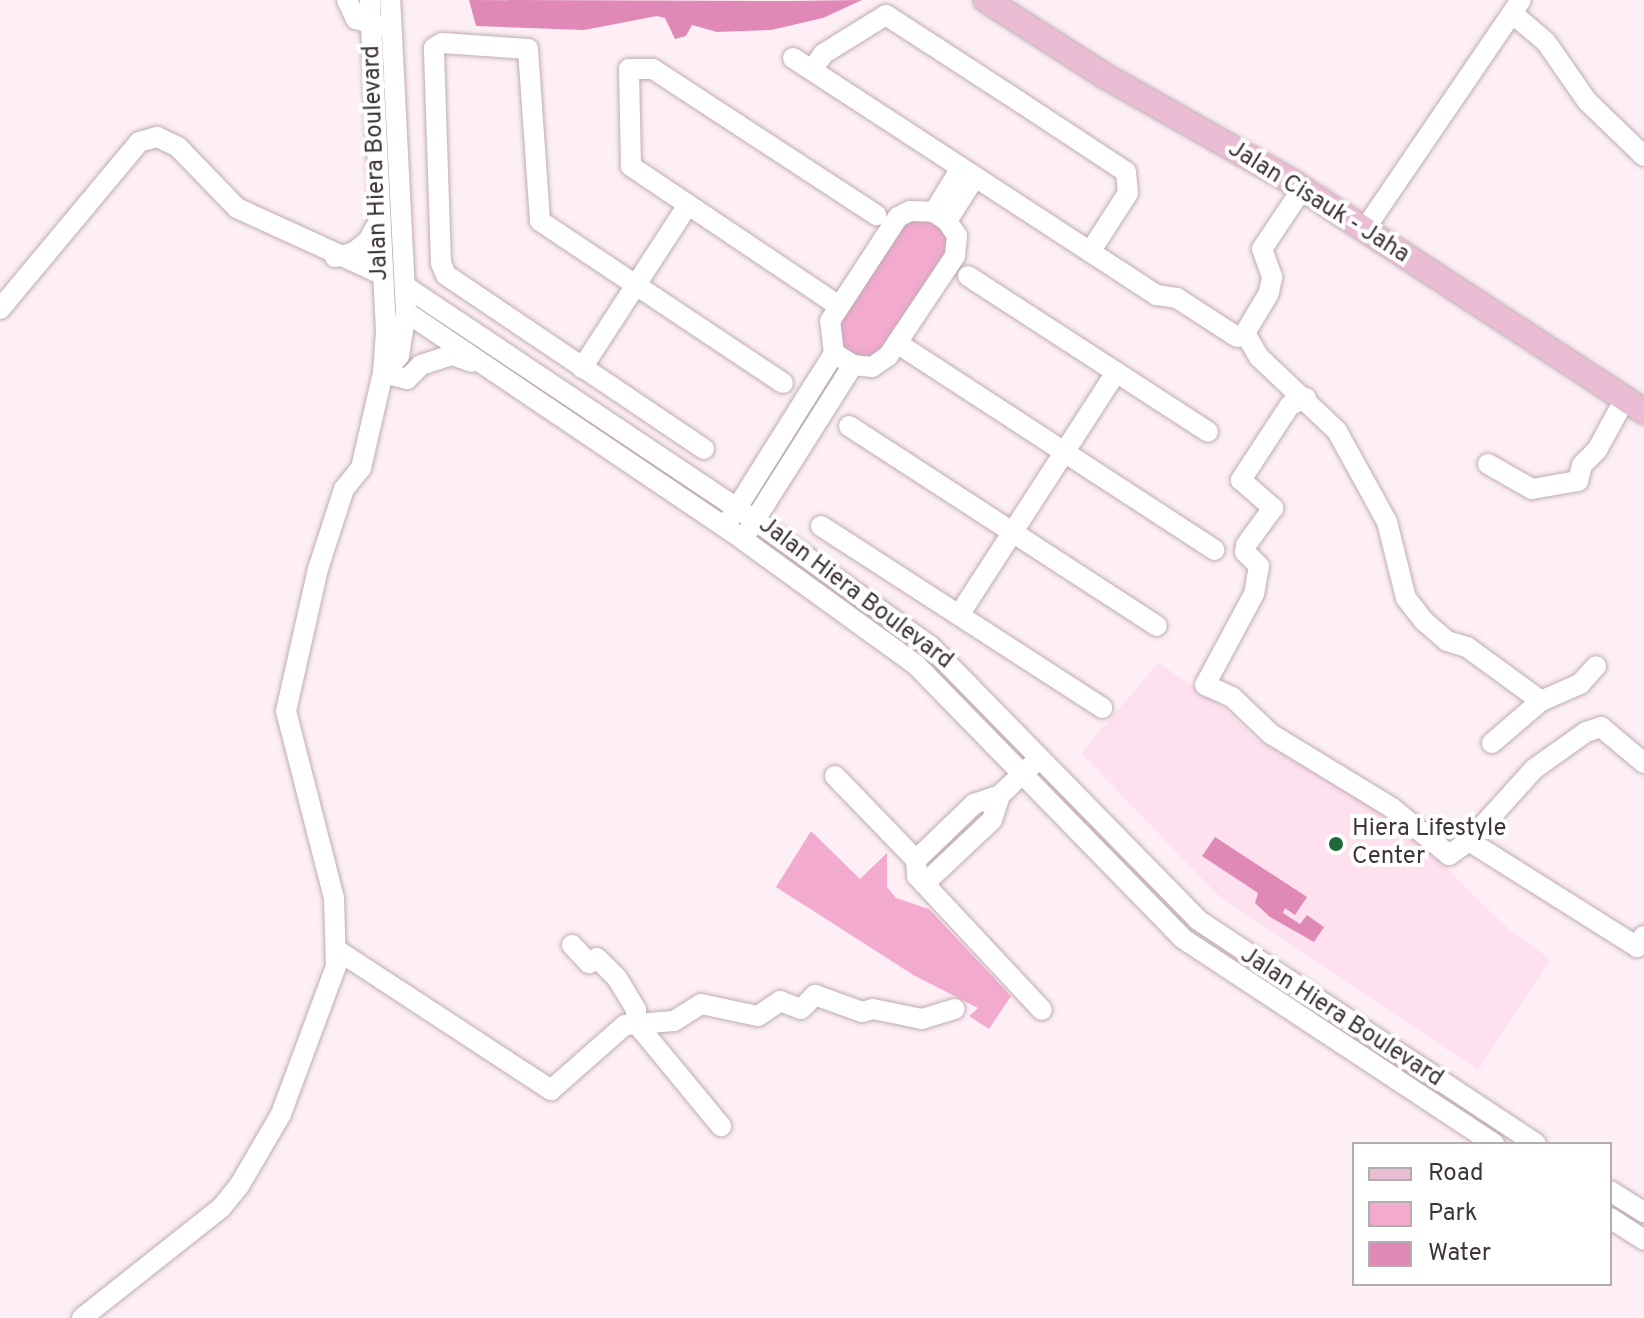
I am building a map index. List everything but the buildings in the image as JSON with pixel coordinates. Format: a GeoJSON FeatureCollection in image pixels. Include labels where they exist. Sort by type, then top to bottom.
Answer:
{"type":"FeatureCollection","features":[{"type":"Feature","properties":{"kind":"main road","name":"Jalan Cisauk - Jaha"},"geometry":{"type":"LineString","coordinates":[[987,1],[1105,76],[1302,189],[1635,404]]}},
{"type":"Feature","properties":{"kind":"street"},"geometry":{"type":"LineString","coordinates":[[347,0],[356,19],[381,26]]}},
{"type":"Feature","properties":{"kind":"street","name":"Jalan Hiera Boulevard"},"geometry":{"type":"LineString","coordinates":[[370,0],[381,26],[405,286],[755,520],[930,646],[1041,756],[1198,920],[1533,1142]]}},
{"type":"Feature","properties":{"kind":"street","name":"Jalan Hiera Boulevard"},"geometry":{"type":"LineString","coordinates":[[383,373],[385,314],[379,221],[381,26],[390,0]]}},
{"type":"Feature","properties":{"kind":"street"},"geometry":{"type":"LineString","coordinates":[[1364,230],[1517,7],[1587,101],[1644,156]]}},
{"type":"Feature","properties":{"kind":"street"},"geometry":{"type":"LineString","coordinates":[[812,70],[823,54],[886,15],[1007,94],[1126,172],[1128,193],[1090,252]]}},
{"type":"Feature","properties":{"kind":"street"},"geometry":{"type":"LineString","coordinates":[[704,449],[446,275],[441,263],[434,48],[442,43],[528,49],[540,221],[783,383]]}},
{"type":"Feature","properties":{"kind":"street"},"geometry":{"type":"LineString","coordinates":[[793,58],[1156,295],[1177,298],[1237,337]]}},
{"type":"Feature","properties":{"kind":"street"},"geometry":{"type":"LineString","coordinates":[[839,306],[631,166],[629,69],[653,69],[876,215]]}},
{"type":"Feature","properties":{"kind":"street"},"geometry":{"type":"LineString","coordinates":[[0,309],[139,142],[148,138],[178,147],[237,208],[382,282],[405,286],[406,312],[399,356],[383,373],[361,468],[344,489],[287,691],[293,746],[334,898],[337,950],[281,1114],[239,1186],[221,1208],[82,1318]]}},
{"type":"Feature","properties":{"kind":"street"},"geometry":{"type":"LineString","coordinates":[[940,216],[968,173]]}},
{"type":"Feature","properties":{"kind":"street"},"geometry":{"type":"LineString","coordinates":[[1302,189],[1262,249],[1271,285],[1245,333],[1259,357],[1306,398],[1337,431],[1387,522],[1406,598],[1447,641],[1488,661],[1541,701]]}},
{"type":"Feature","properties":{"kind":"street"},"geometry":{"type":"LineString","coordinates":[[582,368],[688,205]]}},
{"type":"Feature","properties":{"kind":"street"},"geometry":{"type":"LineString","coordinates":[[724,528],[834,353],[829,329],[839,306],[898,217],[920,209],[940,216],[957,236],[955,256],[897,343],[872,367],[853,365],[834,353]]}},
{"type":"Feature","properties":{"kind":"street"},"geometry":{"type":"LineString","coordinates":[[335,257],[353,253],[368,241],[379,221]]}},
{"type":"Feature","properties":{"kind":"street"},"geometry":{"type":"LineString","coordinates":[[968,276],[1208,432]]}},
{"type":"Feature","properties":{"kind":"street"},"geometry":{"type":"LineString","coordinates":[[385,314],[406,312]]}},
{"type":"Feature","properties":{"kind":"street","name":"Jalan Hiera Boulevard"},"geometry":{"type":"LineString","coordinates":[[406,312],[742,539],[916,665],[1024,772],[1182,938],[1491,1142]]}},
{"type":"Feature","properties":{"kind":"street"},"geometry":{"type":"LineString","coordinates":[[897,343],[1215,550]]}},
{"type":"Feature","properties":{"kind":"street"},"geometry":{"type":"LineString","coordinates":[[383,373],[407,379],[421,365],[452,355],[490,369]]}},
{"type":"Feature","properties":{"kind":"street"},"geometry":{"type":"LineString","coordinates":[[742,539],[853,365]]}},
{"type":"Feature","properties":{"kind":"street"},"geometry":{"type":"LineString","coordinates":[[959,615],[1116,372]]}},
{"type":"Feature","properties":{"kind":"street"},"geometry":{"type":"LineString","coordinates":[[1306,398],[1290,405],[1241,480],[1273,508],[1246,545],[1245,552],[1259,566],[1254,594],[1205,685],[1232,697],[1271,734],[1392,808],[1449,855],[1469,841],[1534,769],[1586,732],[1601,727],[1644,763]]}},
{"type":"Feature","properties":{"kind":"street"},"geometry":{"type":"LineString","coordinates":[[1488,464],[1532,489],[1578,481],[1582,465],[1635,404]]}},
{"type":"Feature","properties":{"kind":"street"},"geometry":{"type":"LineString","coordinates":[[849,426],[1157,626]]}},
{"type":"Feature","properties":{"kind":"street"},"geometry":{"type":"LineString","coordinates":[[778,442],[796,454]]}},
{"type":"Feature","properties":{"kind":"street"},"geometry":{"type":"LineString","coordinates":[[821,526],[1102,708]]}},
{"type":"Feature","properties":{"kind":"street"},"geometry":{"type":"LineString","coordinates":[[1492,743],[1541,701],[1580,684],[1596,666]]}},
{"type":"Feature","properties":{"kind":"street"},"geometry":{"type":"LineString","coordinates":[[916,860],[974,804],[1000,795],[1041,756]]}},
{"type":"Feature","properties":{"kind":"street"},"geometry":{"type":"LineString","coordinates":[[835,776],[916,860],[917,876],[1042,1010]]}},
{"type":"Feature","properties":{"kind":"street"},"geometry":{"type":"LineString","coordinates":[[924,884],[992,820],[1000,795]]}},
{"type":"Feature","properties":{"kind":"street"},"geometry":{"type":"LineString","coordinates":[[1469,841],[1642,945]]}},
{"type":"Feature","properties":{"kind":"street"},"geometry":{"type":"LineString","coordinates":[[572,945],[589,963],[597,958],[617,978],[636,1010],[636,1023],[721,1126]]}},
{"type":"Feature","properties":{"kind":"street"},"geometry":{"type":"LineString","coordinates":[[337,950],[551,1090],[625,1025],[674,1021],[701,1004],[758,1016],[780,1001],[795,1011],[815,995],[862,1012],[873,1009],[922,1019],[955,1009]]}},
{"type":"Feature","properties":{"kind":"street"},"geometry":{"type":"LineString","coordinates":[[1388,1075],[1401,1056]]}},
{"type":"Feature","properties":{"kind":"street"},"geometry":{"type":"LineString","coordinates":[[1612,1192],[1644,1212]]}},
{"type":"Feature","properties":{"kind":"street"},"geometry":{"type":"LineString","coordinates":[[1612,1219],[1644,1240]]}},
{"type":"Feature","properties":{"kind":"shaded area"},"geometry":{"type":"Polygon","coordinates":[[[1158,663],[1216,701],[1255,739],[1371,804],[1419,841],[1506,927],[1550,959],[1478,1070],[1218,895],[1081,753],[1158,663]]]}},
{"type":"Feature","properties":{"kind":"green space"},"geometry":{"type":"Polygon","coordinates":[[[927,218],[947,233],[949,254],[880,355],[864,360],[841,347],[837,322],[908,219],[927,218]]]}},
{"type":"Feature","properties":{"kind":"green space"},"geometry":{"type":"Polygon","coordinates":[[[811,831],[860,879],[887,853],[887,887],[896,898],[929,909],[1011,996],[989,1029],[969,1016],[978,1008],[915,976],[776,887],[811,831]]]}},
{"type":"Feature","properties":{"kind":"water"},"geometry":{"type":"Polygon","coordinates":[[[469,0],[862,0],[823,18],[771,30],[717,32],[692,25],[686,36],[675,39],[665,18],[657,16],[584,30],[476,26],[469,0]]]}},
{"type":"Feature","properties":{"kind":"water"},"geometry":{"type":"Polygon","coordinates":[[[1215,837],[1307,897],[1295,915],[1285,908],[1283,913],[1300,924],[1307,915],[1324,927],[1314,942],[1270,917],[1255,903],[1258,893],[1202,856],[1215,837]]]}},
{"type":"Feature","properties":{"kind":"place","name":"Hiera Lifestyle Center"},"geometry":{"type":"Point","coordinates":[1336,844]}}]}
